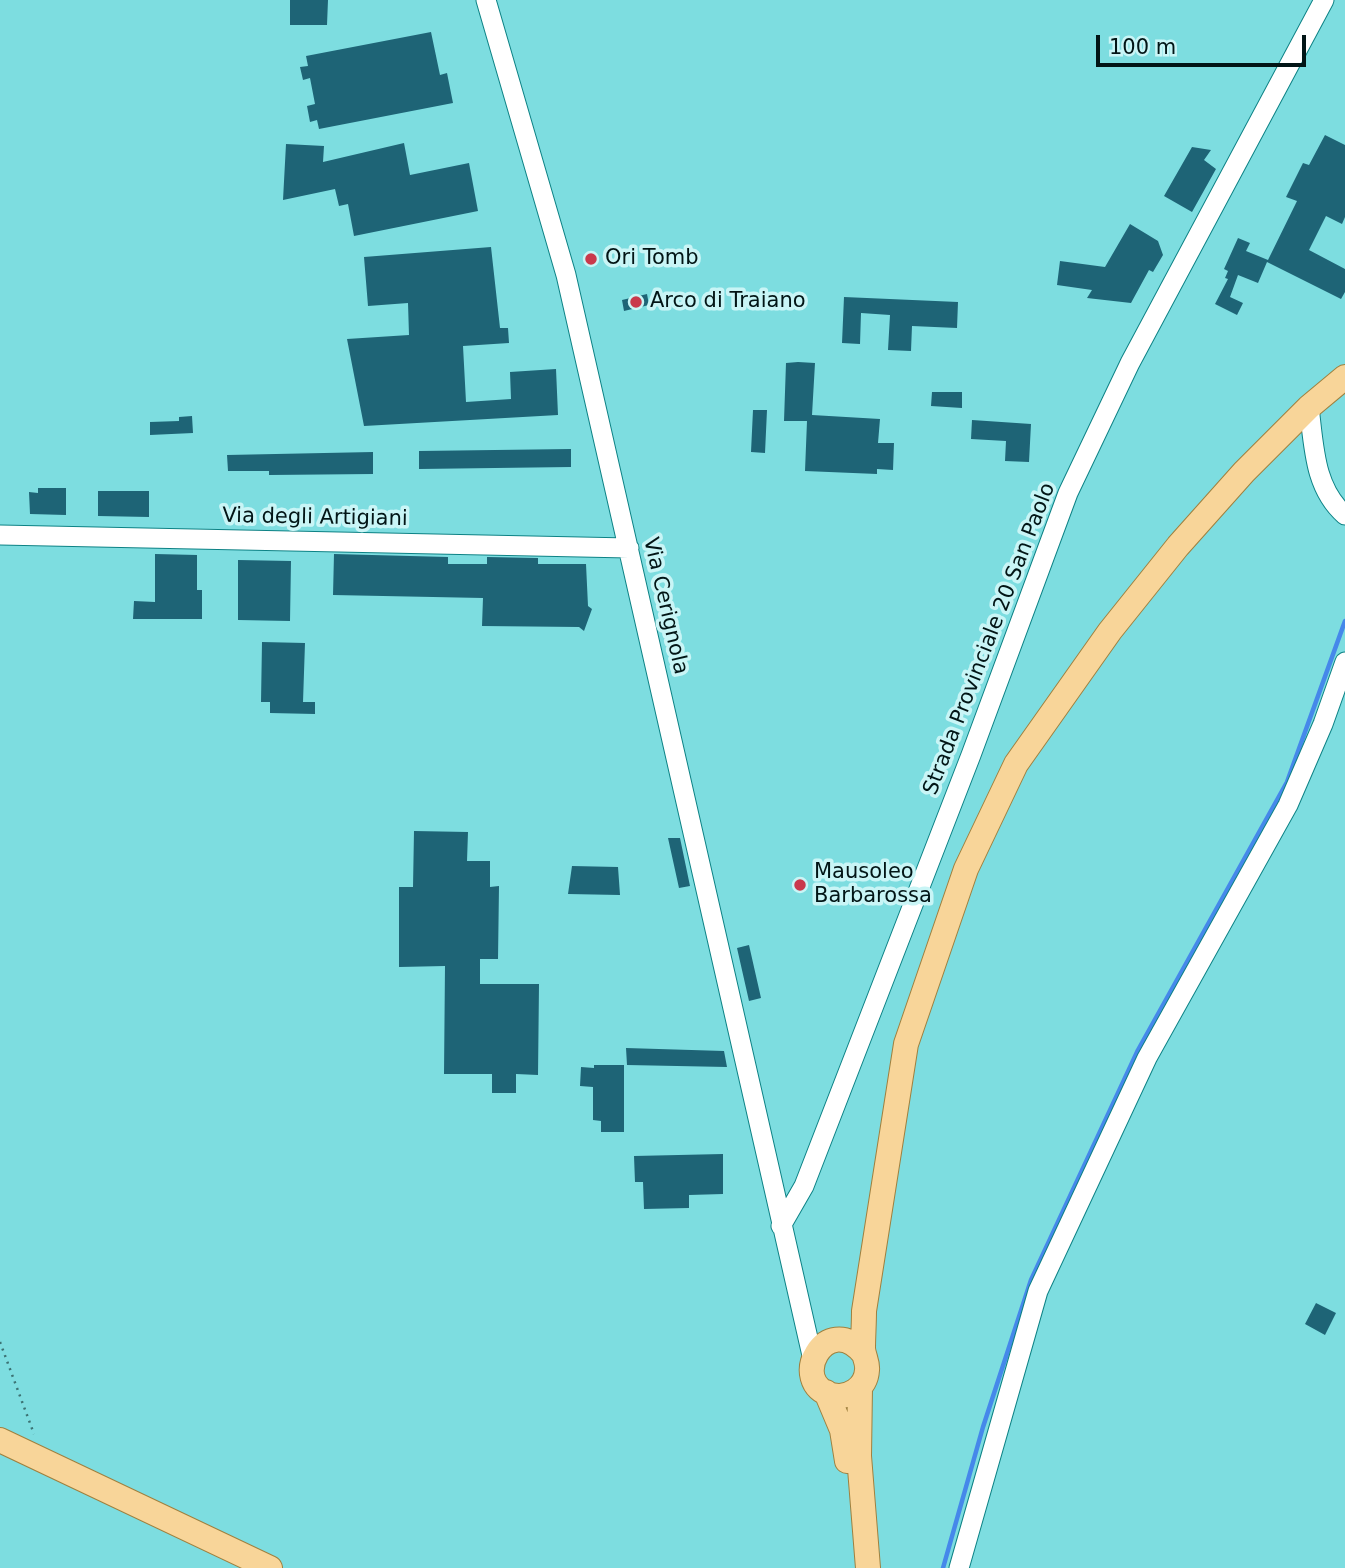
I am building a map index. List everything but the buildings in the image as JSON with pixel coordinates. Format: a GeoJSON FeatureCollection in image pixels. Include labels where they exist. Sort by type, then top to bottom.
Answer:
{"type":"FeatureCollection","features":[{"type":"Feature","properties":{"kind":"main road"},"geometry":{"type":"LineString","coordinates":[[868,1568],[859,1456],[860,1387],[867,1371],[863,1353],[864,1311],[906,1044],[966,869],[1016,764],[1110,631],[1178,546],[1244,471],[1309,407],[1345,377]]}},
{"type":"Feature","properties":{"kind":"main road"},"geometry":{"type":"LineString","coordinates":[[855,1568],[850,1478],[842,1430],[826,1392],[814,1379],[813,1360],[823,1345],[836,1340],[864,1311]]}},
{"type":"Feature","properties":{"kind":"main road"},"geometry":{"type":"LineString","coordinates":[[836,1340],[854,1344],[863,1353]]}},
{"type":"Feature","properties":{"kind":"main road"},"geometry":{"type":"LineString","coordinates":[[826,1392],[844,1396],[860,1387]]}},
{"type":"Feature","properties":{"kind":"main road"},"geometry":{"type":"LineString","coordinates":[[0,1440],[270,1568]]}},
{"type":"Feature","properties":{"kind":"street","name":"Via Cerignola"},"geometry":{"type":"LineString","coordinates":[[486,0],[566,275],[781,1226]]}},
{"type":"Feature","properties":{"kind":"street","name":"Strada Provinciale 20 San Paolo"},"geometry":{"type":"LineString","coordinates":[[781,1226],[804,1186],[971,755],[1068,493],[1130,363],[1324,0]]}},
{"type":"Feature","properties":{"kind":"street"},"geometry":{"type":"LineString","coordinates":[[1309,407],[1322,485],[1331,503],[1345,515]]}},
{"type":"Feature","properties":{"kind":"street","name":"Via degli Artigiani"},"geometry":{"type":"LineString","coordinates":[[0,535],[629,548]]}},
{"type":"Feature","properties":{"kind":"street"},"geometry":{"type":"LineString","coordinates":[[959,1568],[1038,1291],[1147,1058],[1288,805],[1323,724],[1345,662]]}},
{"type":"Feature","properties":{"kind":"street"},"geometry":{"type":"LineString","coordinates":[[781,1226],[813,1360]]}},
{"type":"Feature","properties":{"kind":"street"},"geometry":{"type":"LineString","coordinates":[[804,1319],[812,1334],[820,1340],[836,1340]]}},
{"type":"Feature","properties":{"kind":"path"},"geometry":{"type":"LineString","coordinates":[[0,1342],[38,1448],[35,1457]]}},
{"type":"Feature","properties":{"kind":"waterway"},"geometry":{"type":"LineString","coordinates":[[943,1568],[983,1427],[1031,1280],[1138,1050],[1287,782],[1345,621]]}},
{"type":"Feature","properties":{"kind":"place","name":"Ori Tomb"},"geometry":{"type":"Point","coordinates":[591,259]}},
{"type":"Feature","properties":{"kind":"place","name":"Arco di Traiano"},"geometry":{"type":"Point","coordinates":[636,302]}},
{"type":"Feature","properties":{"kind":"place","name":"Mausoleo Barbarossa"},"geometry":{"type":"Point","coordinates":[800,885]}}]}
